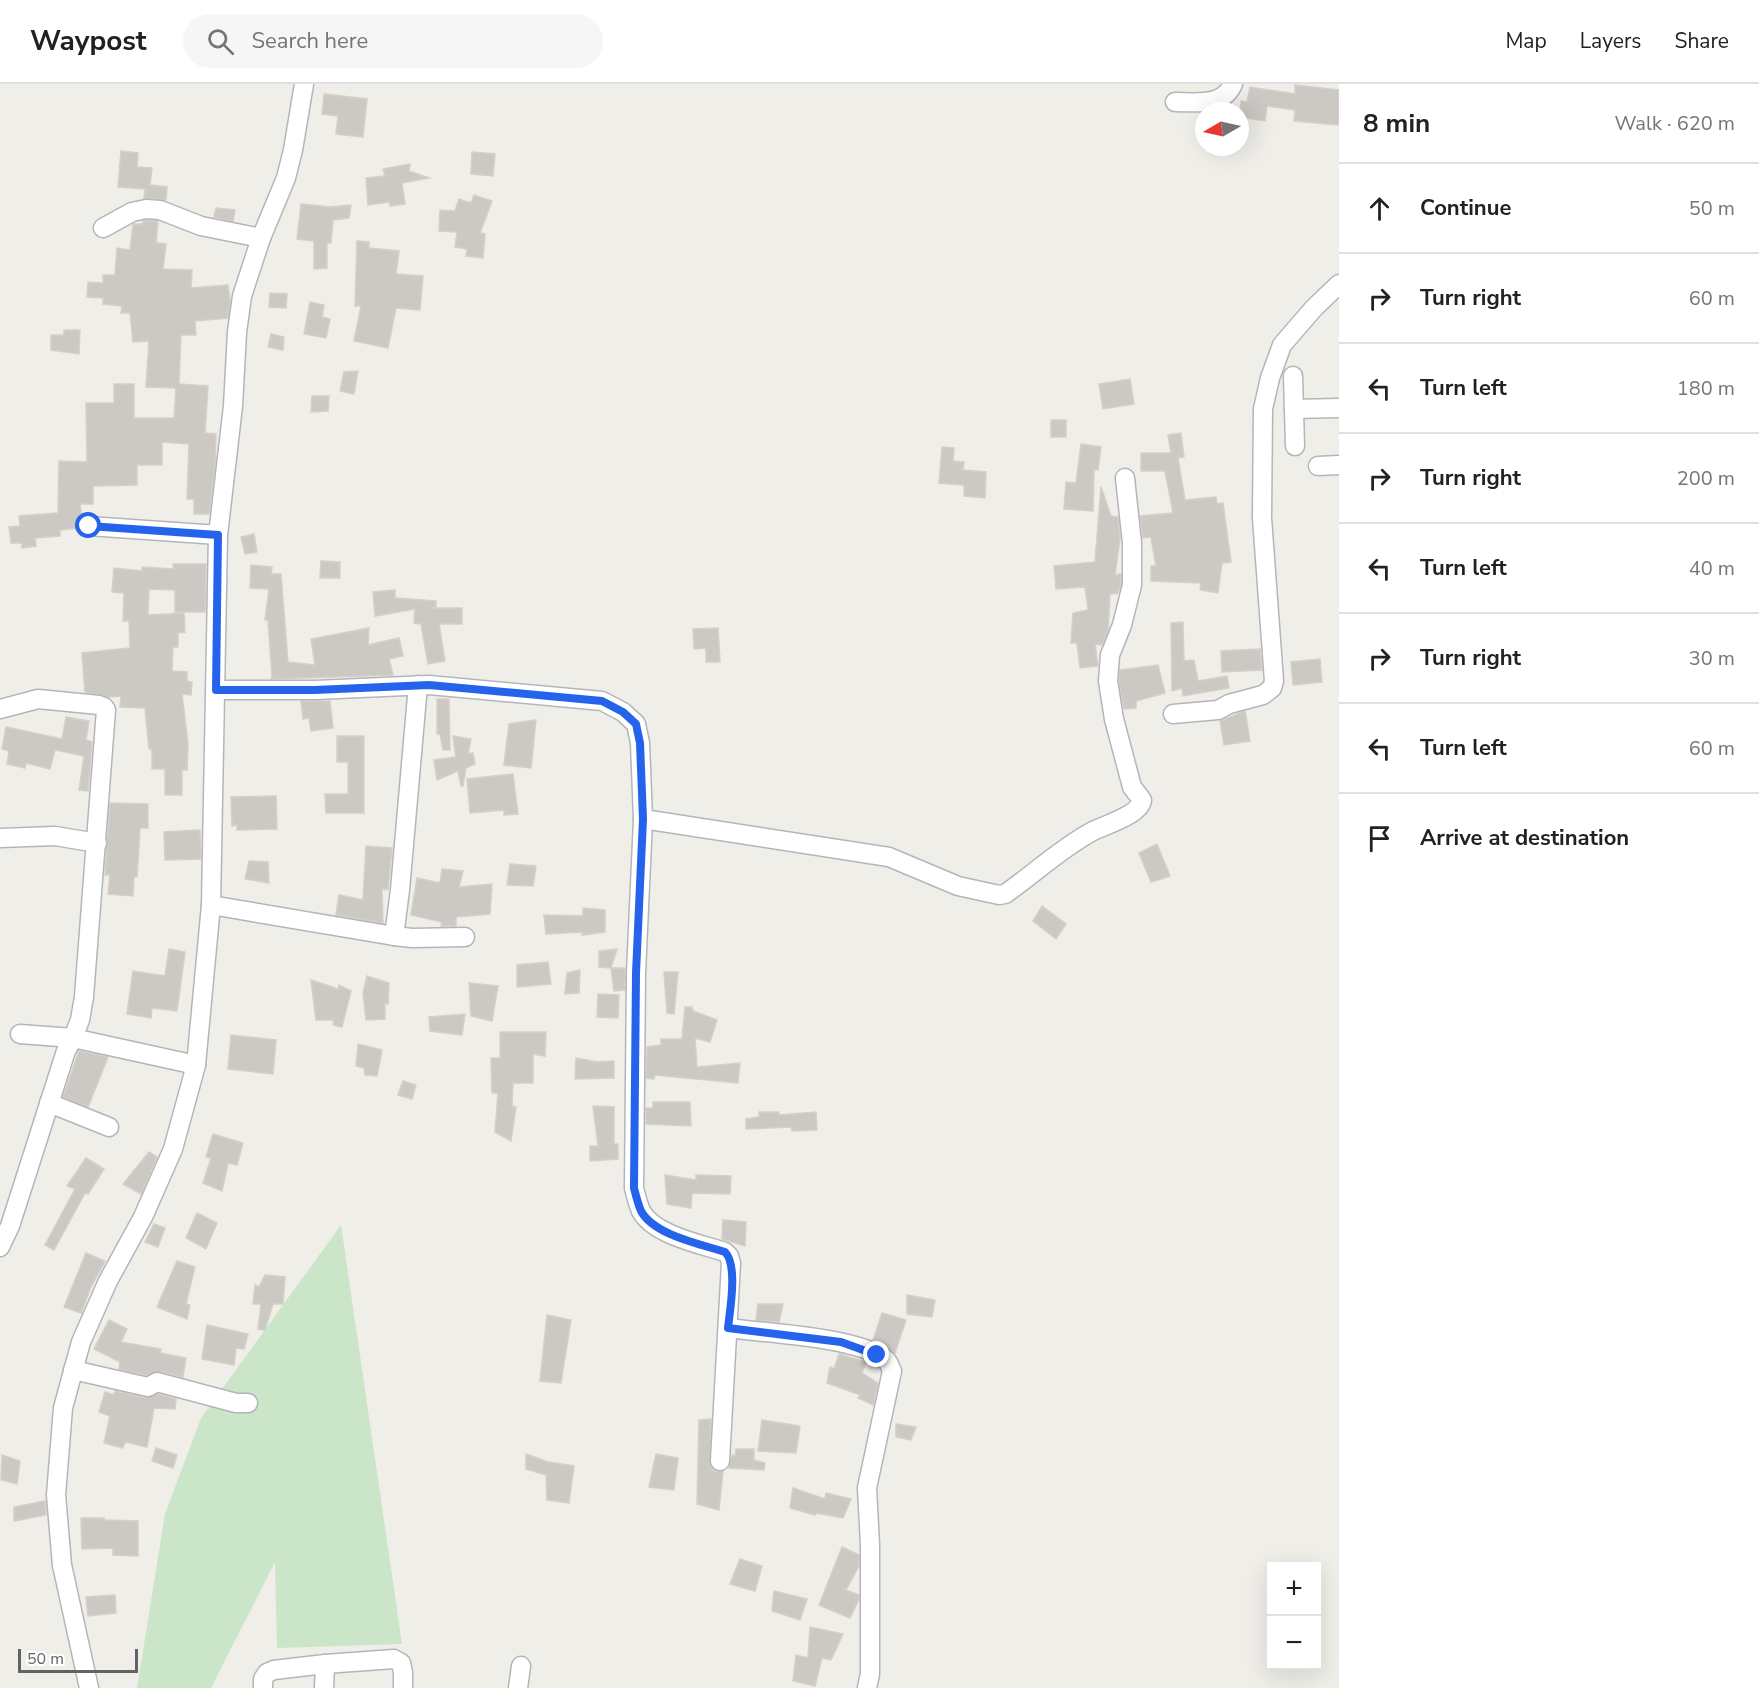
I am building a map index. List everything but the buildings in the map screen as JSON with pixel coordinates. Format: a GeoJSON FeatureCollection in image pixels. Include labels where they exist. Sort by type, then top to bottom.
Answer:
{"type":"FeatureCollection","features":[{"type":"Feature","properties":{"kind":"street"},"geometry":{"type":"LineString","coordinates":[[89,1688],[62,1565],[56,1495],[63,1408],[81,1342],[108,1281],[143,1217],[173,1149],[196,1065],[211,905],[218,535],[233,406],[237,332],[242,296],[261,238],[286,178],[304,84]]}},
{"type":"Feature","properties":{"kind":"street"},"geometry":{"type":"LineString","coordinates":[[1175,102],[1216,101],[1223,98],[1233,84]]}},
{"type":"Feature","properties":{"kind":"street"},"geometry":{"type":"LineString","coordinates":[[103,228],[132,212],[146,209],[160,210],[201,226],[261,238]]}},
{"type":"Feature","properties":{"kind":"street"},"geometry":{"type":"LineString","coordinates":[[1173,714],[1212,712],[1228,704],[1263,695],[1272,688],[1274,681],[1262,518],[1263,409],[1270,378],[1282,345],[1314,308],[1339,284]]}},
{"type":"Feature","properties":{"kind":"street"},"geometry":{"type":"LineString","coordinates":[[1293,376],[1295,446]]}},
{"type":"Feature","properties":{"kind":"street"},"geometry":{"type":"LineString","coordinates":[[1294,409],[1339,408]]}},
{"type":"Feature","properties":{"kind":"street"},"geometry":{"type":"LineString","coordinates":[[1318,466],[1339,465]]}},
{"type":"Feature","properties":{"kind":"street"},"geometry":{"type":"LineString","coordinates":[[643,819],[889,857],[958,886],[999,895],[1005,894],[1091,832],[1133,812],[1140,807],[1142,800],[1132,787],[1114,719],[1108,681],[1110,655],[1122,626],[1132,585],[1132,543],[1125,478]]}},
{"type":"Feature","properties":{"kind":"street"},"geometry":{"type":"LineString","coordinates":[[89,526],[218,535]]}},
{"type":"Feature","properties":{"kind":"street"},"geometry":{"type":"LineString","coordinates":[[216,690],[315,690],[418,686],[578,698],[602,701],[623,712],[636,724],[640,743],[643,819],[636,973],[634,1188],[640,1210],[658,1229],[725,1252],[729,1256],[732,1270],[720,1461]]}},
{"type":"Feature","properties":{"kind":"street"},"geometry":{"type":"LineString","coordinates":[[394,936],[418,686]]}},
{"type":"Feature","properties":{"kind":"street"},"geometry":{"type":"LineString","coordinates":[[0,709],[38,699],[104,706],[106,717],[84,997],[80,1020],[66,1051],[10,1226],[0,1246]]}},
{"type":"Feature","properties":{"kind":"street"},"geometry":{"type":"LineString","coordinates":[[0,838],[55,836],[97,843]]}},
{"type":"Feature","properties":{"kind":"street"},"geometry":{"type":"LineString","coordinates":[[211,905],[394,936],[465,937]]}},
{"type":"Feature","properties":{"kind":"street"},"geometry":{"type":"LineString","coordinates":[[20,1034],[73,1038],[196,1065]]}},
{"type":"Feature","properties":{"kind":"street"},"geometry":{"type":"LineString","coordinates":[[49,1103],[109,1127]]}},
{"type":"Feature","properties":{"kind":"street"},"geometry":{"type":"LineString","coordinates":[[728,1328],[841,1342],[887,1360],[892,1371],[867,1488],[870,1545],[870,1674],[867,1688]]}},
{"type":"Feature","properties":{"kind":"street"},"geometry":{"type":"LineString","coordinates":[[73,1370],[148,1387],[157,1382],[236,1403],[248,1403]]}},
{"type":"Feature","properties":{"kind":"street"},"geometry":{"type":"LineString","coordinates":[[263,1688],[263,1679],[267,1673],[325,1664],[394,1659],[401,1663],[403,1688]]}},
{"type":"Feature","properties":{"kind":"street"},"geometry":{"type":"LineString","coordinates":[[324,1688],[325,1664]]}},
{"type":"Feature","properties":{"kind":"street"},"geometry":{"type":"LineString","coordinates":[[518,1688],[521,1666]]}},
{"type":"Feature","properties":{"kind":"green space"},"geometry":{"type":"Polygon","coordinates":[[[341,1225],[402,1644],[277,1648],[275,1562],[211,1688],[137,1688],[165,1514],[201,1418],[341,1225]]]}},
{"type":"Feature","properties":{"kind":"route"},"geometry":{"type":"LineString","coordinates":[[89,526],[218,535],[216,690],[315,690],[429,685],[602,701],[623,712],[636,724],[640,743],[643,819],[636,973],[634,1188],[640,1210],[658,1229],[725,1252],[729,1256],[732,1270],[728,1328],[841,1342],[877,1355]]}}]}
